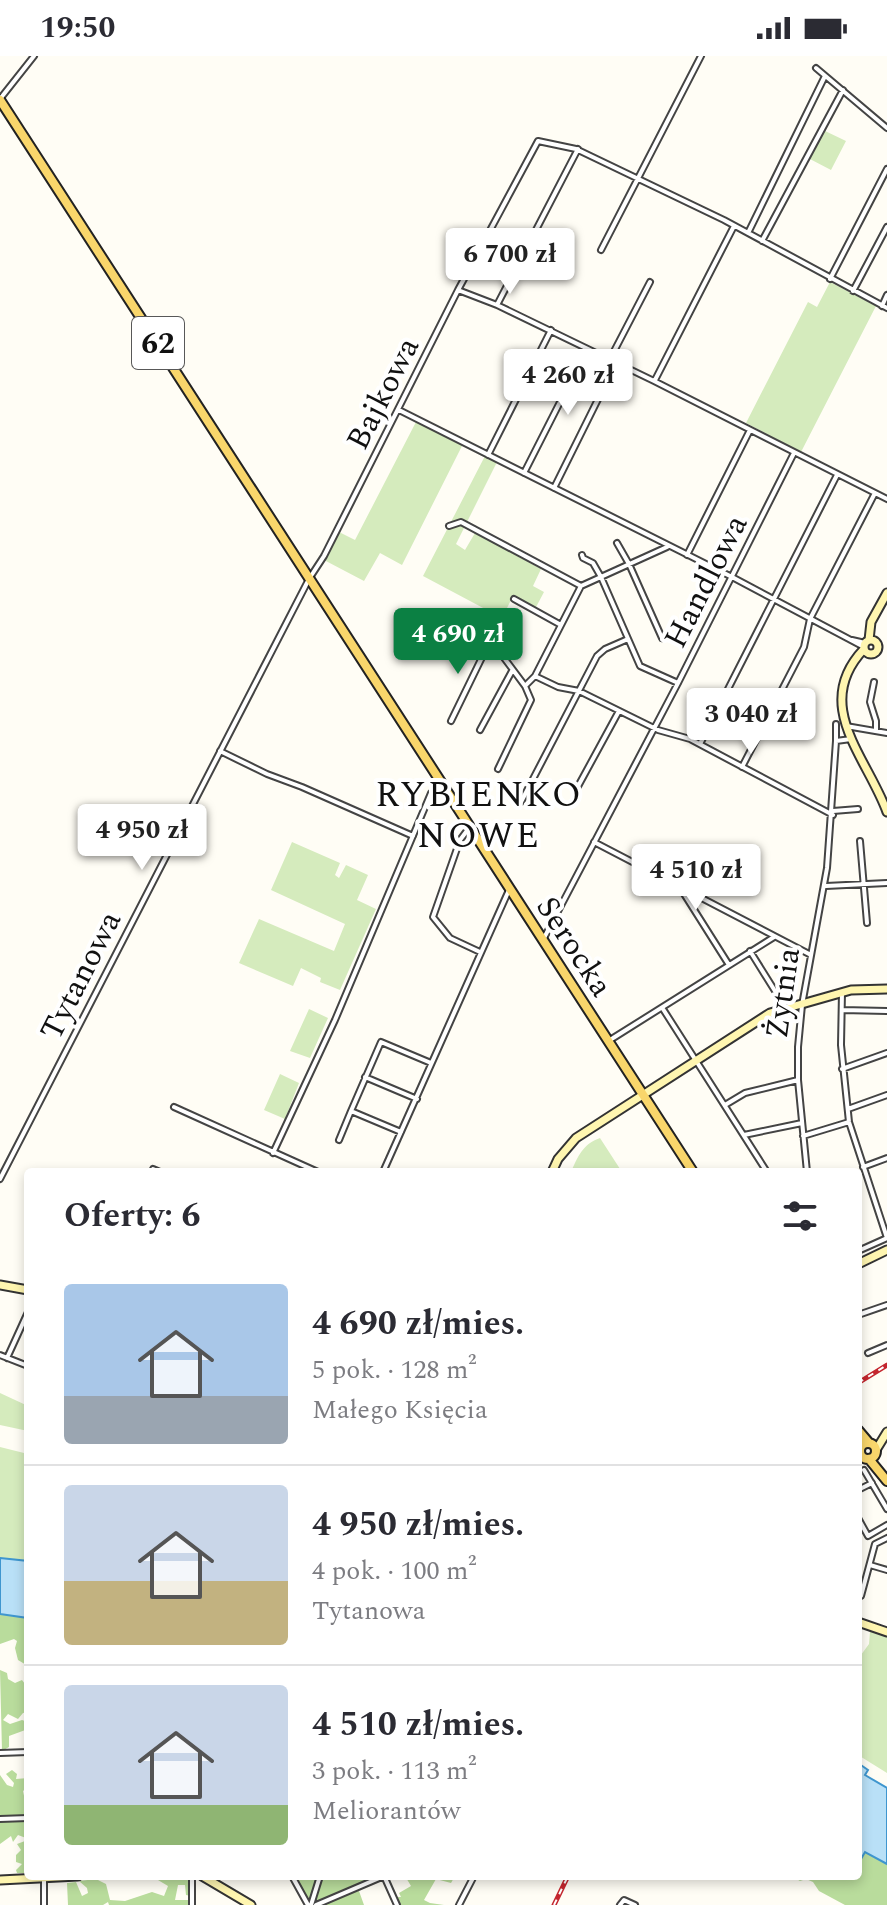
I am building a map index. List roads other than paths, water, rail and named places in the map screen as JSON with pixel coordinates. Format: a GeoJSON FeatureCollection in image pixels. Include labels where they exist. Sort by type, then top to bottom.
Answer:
{"type":"FeatureCollection","features":[{"type":"Feature","properties":{"kind":"main road","name":"62"},"geometry":{"type":"LineString","coordinates":[[0,99],[309,579]]}},
{"type":"Feature","properties":{"kind":"main road","name":"Serocka"},"geometry":{"type":"LineString","coordinates":[[309,579],[690,1168]]}},
{"type":"Feature","properties":{"kind":"main road"},"geometry":{"type":"LineString","coordinates":[[866,1452],[885,1478]]}},
{"type":"Feature","properties":{"kind":"street"},"geometry":{"type":"LineString","coordinates":[[0,99],[34,56]]}},
{"type":"Feature","properties":{"kind":"street"},"geometry":{"type":"LineString","coordinates":[[601,250],[701,56]]}},
{"type":"Feature","properties":{"kind":"street"},"geometry":{"type":"LineString","coordinates":[[816,68],[887,128]]}},
{"type":"Feature","properties":{"kind":"street"},"geometry":{"type":"LineString","coordinates":[[748,233],[825,76]]}},
{"type":"Feature","properties":{"kind":"street"},"geometry":{"type":"LineString","coordinates":[[762,241],[843,90]]}},
{"type":"Feature","properties":{"kind":"street","name":"Bajkowa"},"geometry":{"type":"LineString","coordinates":[[309,579],[324,556],[458,290],[538,141],[578,149]]}},
{"type":"Feature","properties":{"kind":"street"},"geometry":{"type":"LineString","coordinates":[[497,305],[578,149],[748,233],[884,307],[887,295]]}},
{"type":"Feature","properties":{"kind":"street"},"geometry":{"type":"LineString","coordinates":[[830,279],[887,169]]}},
{"type":"Feature","properties":{"kind":"street"},"geometry":{"type":"LineString","coordinates":[[654,381],[734,226]]}},
{"type":"Feature","properties":{"kind":"street"},"geometry":{"type":"LineString","coordinates":[[853,291],[887,227]]}},
{"type":"Feature","properties":{"kind":"street"},"geometry":{"type":"LineString","coordinates":[[610,359],[650,282]]}},
{"type":"Feature","properties":{"kind":"street"},"geometry":{"type":"LineString","coordinates":[[458,290],[551,330],[887,499]]}},
{"type":"Feature","properties":{"kind":"street"},"geometry":{"type":"LineString","coordinates":[[488,455],[551,330]]}},
{"type":"Feature","properties":{"kind":"street"},"geometry":{"type":"LineString","coordinates":[[524,473],[587,349]]}},
{"type":"Feature","properties":{"kind":"street"},"geometry":{"type":"LineString","coordinates":[[554,488],[616,363]]}},
{"type":"Feature","properties":{"kind":"street"},"geometry":{"type":"LineString","coordinates":[[399,410],[732,577],[849,640],[870,645]]}},
{"type":"Feature","properties":{"kind":"street"},"geometry":{"type":"LineString","coordinates":[[687,555],[750,430]]}},
{"type":"Feature","properties":{"kind":"street","name":"Handlowa"},"geometry":{"type":"LineString","coordinates":[[542,939],[678,683],[794,453]]}},
{"type":"Feature","properties":{"kind":"street"},"geometry":{"type":"LineString","coordinates":[[700,744],[837,475]]}},
{"type":"Feature","properties":{"kind":"street"},"geometry":{"type":"LineString","coordinates":[[742,767],[804,647],[810,619],[875,493]]}},
{"type":"Feature","properties":{"kind":"street"},"geometry":{"type":"LineString","coordinates":[[449,526],[461,522],[581,586]]}},
{"type":"Feature","properties":{"kind":"street"},"geometry":{"type":"LineString","coordinates":[[617,543],[662,638]]}},
{"type":"Feature","properties":{"kind":"street"},"geometry":{"type":"LineString","coordinates":[[525,686],[535,676],[581,586],[668,546]]}},
{"type":"Feature","properties":{"kind":"street"},"geometry":{"type":"LineString","coordinates":[[582,555],[593,563],[601,577],[640,666],[678,683]]}},
{"type":"Feature","properties":{"kind":"street","name":"Tytanowa"},"geometry":{"type":"LineString","coordinates":[[0,1179],[309,579]]}},
{"type":"Feature","properties":{"kind":"street"},"geometry":{"type":"LineString","coordinates":[[870,645],[874,616],[887,593]]}},
{"type":"Feature","properties":{"kind":"street"},"geometry":{"type":"LineString","coordinates":[[514,599],[561,625]]}},
{"type":"Feature","properties":{"kind":"street"},"geometry":{"type":"LineString","coordinates":[[456,626],[499,651],[525,686],[531,705],[498,769]]}},
{"type":"Feature","properties":{"kind":"street"},"geometry":{"type":"LineString","coordinates":[[521,802],[601,652],[628,639]]}},
{"type":"Feature","properties":{"kind":"street"},"geometry":{"type":"LineString","coordinates":[[887,640],[870,645],[856,658],[843,694],[845,726],[887,812]]}},
{"type":"Feature","properties":{"kind":"street"},"geometry":{"type":"LineString","coordinates":[[451,721],[489,643]]}},
{"type":"Feature","properties":{"kind":"street"},"geometry":{"type":"LineString","coordinates":[[480,730],[512,671]]}},
{"type":"Feature","properties":{"kind":"street"},"geometry":{"type":"LineString","coordinates":[[535,676],[558,687],[579,691],[653,728],[700,744],[833,813],[858,809]]}},
{"type":"Feature","properties":{"kind":"street"},"geometry":{"type":"LineString","coordinates":[[874,682],[870,702],[876,731]]}},
{"type":"Feature","properties":{"kind":"street"},"geometry":{"type":"LineString","coordinates":[[576,790],[619,711]]}},
{"type":"Feature","properties":{"kind":"street","name":"Żytnia"},"geometry":{"type":"LineString","coordinates":[[807,1168],[798,1080],[802,1002],[825,886],[833,813],[836,724]]}},
{"type":"Feature","properties":{"kind":"street"},"geometry":{"type":"LineString","coordinates":[[845,726],[887,733]]}},
{"type":"Feature","properties":{"kind":"street"},"geometry":{"type":"LineString","coordinates":[[836,741],[851,739]]}},
{"type":"Feature","properties":{"kind":"street"},"geometry":{"type":"LineString","coordinates":[[220,751],[413,836]]}},
{"type":"Feature","properties":{"kind":"street"},"geometry":{"type":"LineString","coordinates":[[273,1153],[335,1020],[431,793],[441,783]]}},
{"type":"Feature","properties":{"kind":"street"},"geometry":{"type":"LineString","coordinates":[[470,828],[460,840],[433,917],[450,938],[480,952]]}},
{"type":"Feature","properties":{"kind":"street"},"geometry":{"type":"LineString","coordinates":[[860,841],[867,923]]}},
{"type":"Feature","properties":{"kind":"street"},"geometry":{"type":"LineString","coordinates":[[594,842],[811,955]]}},
{"type":"Feature","properties":{"kind":"street"},"geometry":{"type":"LineString","coordinates":[[825,886],[887,883]]}},
{"type":"Feature","properties":{"kind":"street"},"geometry":{"type":"LineString","coordinates":[[680,888],[729,965]]}},
{"type":"Feature","properties":{"kind":"street"},"geometry":{"type":"LineString","coordinates":[[385,1168],[509,890]]}},
{"type":"Feature","properties":{"kind":"street"},"geometry":{"type":"LineString","coordinates":[[608,1041],[774,937]]}},
{"type":"Feature","properties":{"kind":"street"},"geometry":{"type":"LineString","coordinates":[[750,951],[785,1007]]}},
{"type":"Feature","properties":{"kind":"street"},"geometry":{"type":"LineString","coordinates":[[554,1168],[576,1138],[770,1013],[842,992],[887,989]]}},
{"type":"Feature","properties":{"kind":"street"},"geometry":{"type":"LineString","coordinates":[[842,992],[842,1069],[849,1122],[887,1238],[862,1249]]}},
{"type":"Feature","properties":{"kind":"street"},"geometry":{"type":"LineString","coordinates":[[662,1009],[765,1168]]}},
{"type":"Feature","properties":{"kind":"street"},"geometry":{"type":"LineString","coordinates":[[842,1010],[887,1011]]}},
{"type":"Feature","properties":{"kind":"street"},"geometry":{"type":"LineString","coordinates":[[339,1140],[381,1042],[431,1063]]}},
{"type":"Feature","properties":{"kind":"street"},"geometry":{"type":"LineString","coordinates":[[842,1069],[887,1053]]}},
{"type":"Feature","properties":{"kind":"street"},"geometry":{"type":"LineString","coordinates":[[365,1077],[417,1099]]}},
{"type":"Feature","properties":{"kind":"street"},"geometry":{"type":"LineString","coordinates":[[725,1105],[745,1093],[798,1080]]}},
{"type":"Feature","properties":{"kind":"street"},"geometry":{"type":"LineString","coordinates":[[847,1110],[887,1095]]}},
{"type":"Feature","properties":{"kind":"street"},"geometry":{"type":"LineString","coordinates":[[174,1107],[309,1168]]}},
{"type":"Feature","properties":{"kind":"street"},"geometry":{"type":"LineString","coordinates":[[351,1111],[401,1132]]}},
{"type":"Feature","properties":{"kind":"street"},"geometry":{"type":"LineString","coordinates":[[803,1136],[849,1122]]}},
{"type":"Feature","properties":{"kind":"street"},"geometry":{"type":"LineString","coordinates":[[744,1135],[802,1123]]}},
{"type":"Feature","properties":{"kind":"street"},"geometry":{"type":"LineString","coordinates":[[863,1167],[887,1158]]}},
{"type":"Feature","properties":{"kind":"street"},"geometry":{"type":"LineString","coordinates":[[862,1263],[887,1252]]}},
{"type":"Feature","properties":{"kind":"street"},"geometry":{"type":"LineString","coordinates":[[0,1285],[24,1289]]}},
{"type":"Feature","properties":{"kind":"street"},"geometry":{"type":"LineString","coordinates":[[862,1314],[887,1305]]}},
{"type":"Feature","properties":{"kind":"street"},"geometry":{"type":"LineString","coordinates":[[7,1358],[24,1321]]}},
{"type":"Feature","properties":{"kind":"street"},"geometry":{"type":"LineString","coordinates":[[868,1353],[887,1345]]}},
{"type":"Feature","properties":{"kind":"street"},"geometry":{"type":"LineString","coordinates":[[0,1355],[24,1364]]}},
{"type":"Feature","properties":{"kind":"street"},"geometry":{"type":"LineString","coordinates":[[866,1452],[887,1432]]}},
{"type":"Feature","properties":{"kind":"street"},"geometry":{"type":"LineString","coordinates":[[864,1470],[887,1509]]}},
{"type":"Feature","properties":{"kind":"street"},"geometry":{"type":"LineString","coordinates":[[862,1488],[872,1483]]}},
{"type":"Feature","properties":{"kind":"street"},"geometry":{"type":"LineString","coordinates":[[881,1498],[887,1494]]}},
{"type":"Feature","properties":{"kind":"street"},"geometry":{"type":"LineString","coordinates":[[862,1525],[868,1536],[887,1525]]}},
{"type":"Feature","properties":{"kind":"street"},"geometry":{"type":"LineString","coordinates":[[862,1593],[875,1544],[887,1538]]}},
{"type":"Feature","properties":{"kind":"street"},"geometry":{"type":"LineString","coordinates":[[870,1565],[887,1570]]}},
{"type":"Feature","properties":{"kind":"street"},"geometry":{"type":"LineString","coordinates":[[862,1623],[887,1632]]}},
{"type":"Feature","properties":{"kind":"street"},"geometry":{"type":"LineString","coordinates":[[0,1753],[24,1752]]}},
{"type":"Feature","properties":{"kind":"street"},"geometry":{"type":"LineString","coordinates":[[0,1819],[24,1818]]}},
{"type":"Feature","properties":{"kind":"street"},"geometry":{"type":"LineString","coordinates":[[0,1880],[24,1878]]}},
{"type":"Feature","properties":{"kind":"street"},"geometry":{"type":"LineString","coordinates":[[44,1880],[44,1905]]}},
{"type":"Feature","properties":{"kind":"street"},"geometry":{"type":"LineString","coordinates":[[192,1880],[192,1905]]}},
{"type":"Feature","properties":{"kind":"street"},"geometry":{"type":"LineString","coordinates":[[209,1880],[251,1905]]}},
{"type":"Feature","properties":{"kind":"street"},"geometry":{"type":"LineString","coordinates":[[295,1880],[312,1905]]}},
{"type":"Feature","properties":{"kind":"street"},"geometry":{"type":"LineString","coordinates":[[312,1905],[319,1880]]}},
{"type":"Feature","properties":{"kind":"street"},"geometry":{"type":"LineString","coordinates":[[312,1905],[374,1880]]}},
{"type":"Feature","properties":{"kind":"street"},"geometry":{"type":"LineString","coordinates":[[386,1880],[397,1905]]}},
{"type":"Feature","properties":{"kind":"street"},"geometry":{"type":"LineString","coordinates":[[459,1905],[472,1880]]}},
{"type":"Feature","properties":{"kind":"street"},"geometry":{"type":"LineString","coordinates":[[622,1902],[635,1905]]}},
{"type":"Feature","properties":{"kind":"water"},"geometry":{"type":"Polygon","coordinates":[[[0,1558],[24,1561],[24,1617],[0,1614],[0,1558]]]}},
{"type":"Feature","properties":{"kind":"water"},"geometry":{"type":"Polygon","coordinates":[[[862,1766],[868,1770],[865,1775],[887,1788],[887,1864],[865,1852],[862,1857],[862,1766]]]}},
{"type":"Feature","properties":{"kind":"railway"},"geometry":{"type":"LineString","coordinates":[[862,1381],[887,1365]]}},
{"type":"Feature","properties":{"kind":"railway"},"geometry":{"type":"LineString","coordinates":[[554,1905],[566,1880]]}},
{"type":"Feature","properties":{"kind":"district","name":"RYBIENKO NOWE"},"geometry":{"type":"Point","coordinates":[479,814]}}]}
